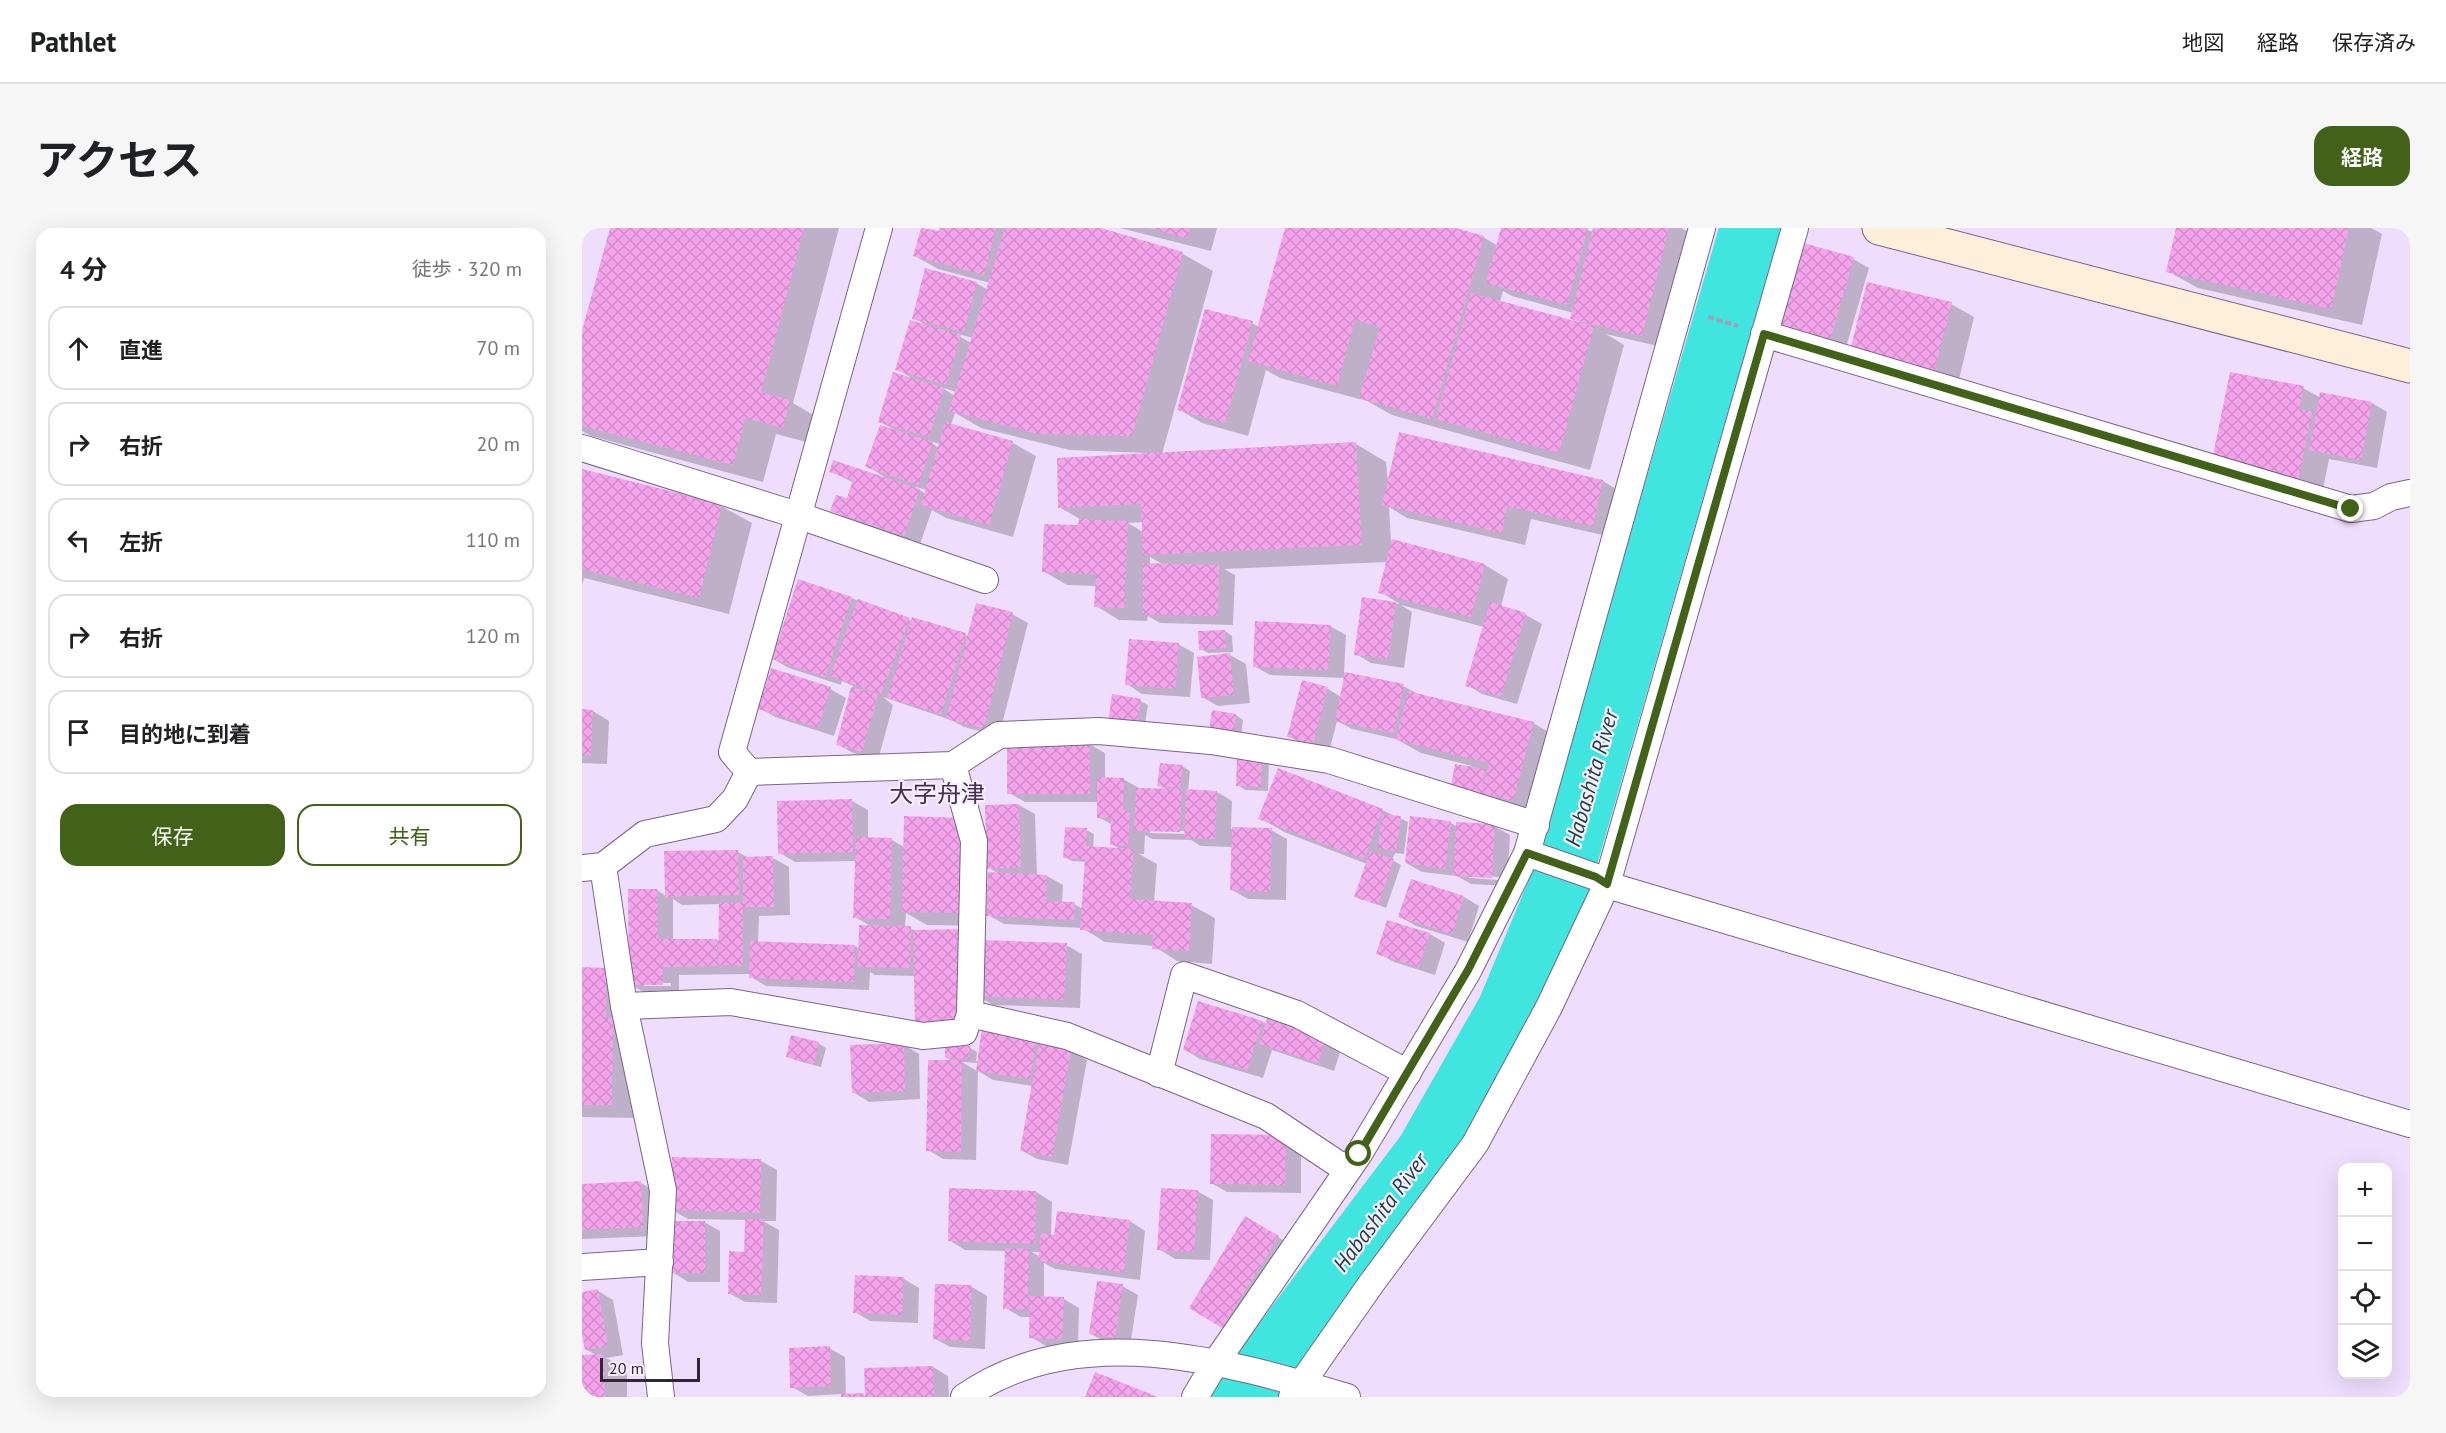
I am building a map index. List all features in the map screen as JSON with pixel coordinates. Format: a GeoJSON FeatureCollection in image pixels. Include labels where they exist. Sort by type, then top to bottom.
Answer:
{"type":"FeatureCollection","features":[{"type":"Feature","properties":{"kind":"street"},"geometry":{"type":"LineString","coordinates":[[749,772],[732,753],[879,228]]}},
{"type":"Feature","properties":{"kind":"street"},"geometry":{"type":"LineString","coordinates":[[1195,1397],[1222,1364],[1359,1154],[1468,970],[1532,855],[1536,825],[1702,228]]}},
{"type":"Feature","properties":{"kind":"street"},"geometry":{"type":"LineString","coordinates":[[1294,1387],[1475,1144],[1549,1007],[1601,880],[1754,331],[1795,228]]}},
{"type":"Feature","properties":{"kind":"street"},"geometry":{"type":"LineString","coordinates":[[1879,228],[2410,366]]}},
{"type":"Feature","properties":{"kind":"street"},"geometry":{"type":"LineString","coordinates":[[1754,331],[2351,509],[2374,506],[2391,497],[2410,493]]}},
{"type":"Feature","properties":{"kind":"street"},"geometry":{"type":"LineString","coordinates":[[582,448],[797,515],[985,580]]}},
{"type":"Feature","properties":{"kind":"street"},"geometry":{"type":"LineString","coordinates":[[749,772],[953,765],[999,735],[1099,731],[1210,741],[1329,760],[1536,825]]}},
{"type":"Feature","properties":{"kind":"street"},"geometry":{"type":"LineString","coordinates":[[624,1006],[731,1002],[923,1036],[964,1032],[970,1014],[974,841],[953,765]]}},
{"type":"Feature","properties":{"kind":"street"},"geometry":{"type":"LineString","coordinates":[[661,1397],[655,1343],[663,1190],[592,867],[645,834],[716,819],[735,799],[749,772]]}},
{"type":"Feature","properties":{"kind":"street"},"geometry":{"type":"LineString","coordinates":[[1532,855],[1601,880],[2410,1124]]}},
{"type":"Feature","properties":{"kind":"street"},"geometry":{"type":"LineString","coordinates":[[1159,1074],[1184,975],[1297,1014],[1408,1073]]}},
{"type":"Feature","properties":{"kind":"street"},"geometry":{"type":"LineString","coordinates":[[970,1014],[1067,1036],[1266,1116],[1347,1170]]}},
{"type":"Feature","properties":{"kind":"street"},"geometry":{"type":"LineString","coordinates":[[582,1267],[660,1262]]}},
{"type":"Feature","properties":{"kind":"street"},"geometry":{"type":"LineString","coordinates":[[964,1397],[1030,1363],[1094,1353],[1164,1353],[1222,1364],[1294,1387],[1347,1397]]}},
{"type":"Feature","properties":{"kind":"path"},"geometry":{"type":"LineString","coordinates":[[1704,315],[1754,331]]}},
{"type":"Feature","properties":{"kind":"building"},"geometry":{"type":"Polygon","coordinates":[[[610,228],[804,228],[761,392],[790,400],[783,428],[745,418],[733,465],[582,426],[582,331],[610,228]]]}},
{"type":"Feature","properties":{"kind":"building"},"geometry":{"type":"Polygon","coordinates":[[[921,228],[939,231],[940,228],[996,228],[984,275],[913,256],[921,228]]]}},
{"type":"Feature","properties":{"kind":"building"},"geometry":{"type":"Polygon","coordinates":[[[1005,228],[1101,228],[1183,252],[1132,436],[1038,434],[949,411],[1005,228]]]}},
{"type":"Feature","properties":{"kind":"building"},"geometry":{"type":"Polygon","coordinates":[[[1149,228],[1190,228],[1187,238],[1149,228]]]}},
{"type":"Feature","properties":{"kind":"building"},"geometry":{"type":"Polygon","coordinates":[[[1285,228],[1456,228],[1484,236],[1432,419],[1359,398],[1380,327],[1355,320],[1337,386],[1248,361],[1285,228]]]}},
{"type":"Feature","properties":{"kind":"building"},"geometry":{"type":"Polygon","coordinates":[[[1501,228],[1588,228],[1567,305],[1486,283],[1501,228]]]}},
{"type":"Feature","properties":{"kind":"building"},"geometry":{"type":"Polygon","coordinates":[[[1593,228],[1669,228],[1642,336],[1570,319],[1593,228]]]}},
{"type":"Feature","properties":{"kind":"building"},"geometry":{"type":"Polygon","coordinates":[[[2176,228],[2349,228],[2331,309],[2166,272],[2176,228]]]}},
{"type":"Feature","properties":{"kind":"building"},"geometry":{"type":"Polygon","coordinates":[[[1800,242],[1854,257],[1829,343],[1775,328],[1800,242]]]}},
{"type":"Feature","properties":{"kind":"building"},"geometry":{"type":"Polygon","coordinates":[[[925,268],[977,282],[964,332],[912,319],[925,268]]]}},
{"type":"Feature","properties":{"kind":"building"},"geometry":{"type":"Polygon","coordinates":[[[1867,282],[1952,302],[1933,376],[1849,355],[1867,282]]]}},
{"type":"Feature","properties":{"kind":"building"},"geometry":{"type":"Polygon","coordinates":[[[1471,293],[1594,326],[1559,453],[1436,419],[1471,293]]]}},
{"type":"Feature","properties":{"kind":"building"},"geometry":{"type":"Polygon","coordinates":[[[1205,309],[1253,321],[1225,423],[1177,410],[1205,309]]]}},
{"type":"Feature","properties":{"kind":"building"},"geometry":{"type":"Polygon","coordinates":[[[910,320],[961,335],[946,385],[895,370],[910,320]]]}},
{"type":"Feature","properties":{"kind":"building"},"geometry":{"type":"Polygon","coordinates":[[[893,372],[944,388],[929,437],[878,422],[893,372]]]}},
{"type":"Feature","properties":{"kind":"building"},"geometry":{"type":"Polygon","coordinates":[[[2230,372],[2304,386],[2299,409],[2312,412],[2298,483],[2211,465],[2230,372]]]}},
{"type":"Feature","properties":{"kind":"building"},"geometry":{"type":"Polygon","coordinates":[[[2320,392],[2372,402],[2361,460],[2309,450],[2320,392]]]}},
{"type":"Feature","properties":{"kind":"building"},"geometry":{"type":"Polygon","coordinates":[[[945,422],[1013,441],[989,525],[921,505],[945,422]]]}},
{"type":"Feature","properties":{"kind":"building"},"geometry":{"type":"Polygon","coordinates":[[[880,425],[933,442],[919,485],[865,467],[880,425]]]}},
{"type":"Feature","properties":{"kind":"building"},"geometry":{"type":"Polygon","coordinates":[[[1399,432],[1603,480],[1593,526],[1507,506],[1502,533],[1382,505],[1399,432]]]}},
{"type":"Feature","properties":{"kind":"building"},"geometry":{"type":"Polygon","coordinates":[[[1356,442],[1362,545],[1143,555],[1141,504],[1058,508],[1057,458],[1356,442]]]}},
{"type":"Feature","properties":{"kind":"building"},"geometry":{"type":"Polygon","coordinates":[[[833,460],[920,489],[904,536],[830,511],[836,495],[847,498],[853,480],[829,472],[833,460]]]}},
{"type":"Feature","properties":{"kind":"building"},"geometry":{"type":"Polygon","coordinates":[[[582,469],[722,504],[699,598],[582,569],[582,469]]]}},
{"type":"Feature","properties":{"kind":"building"},"geometry":{"type":"Polygon","coordinates":[[[1079,519],[1128,521],[1124,608],[1094,607],[1096,574],[1042,572],[1044,524],[1078,525],[1079,519]]]}},
{"type":"Feature","properties":{"kind":"building"},"geometry":{"type":"Polygon","coordinates":[[[1392,539],[1485,564],[1471,617],[1378,593],[1392,539]]]}},
{"type":"Feature","properties":{"kind":"building"},"geometry":{"type":"Polygon","coordinates":[[[1143,563],[1219,565],[1218,616],[1143,615],[1143,563]]]}},
{"type":"Feature","properties":{"kind":"building"},"geometry":{"type":"Polygon","coordinates":[[[798,579],[852,597],[825,677],[772,659],[798,579]]]}},
{"type":"Feature","properties":{"kind":"building"},"geometry":{"type":"Polygon","coordinates":[[[1362,597],[1396,602],[1388,659],[1354,655],[1362,597]]]}},
{"type":"Feature","properties":{"kind":"building"},"geometry":{"type":"Polygon","coordinates":[[[858,599],[910,618],[881,694],[830,676],[858,599]]]}},
{"type":"Feature","properties":{"kind":"building"},"geometry":{"type":"Polygon","coordinates":[[[1490,602],[1526,613],[1501,696],[1465,686],[1490,602]]]}},
{"type":"Feature","properties":{"kind":"building"},"geometry":{"type":"Polygon","coordinates":[[[976,603],[1013,612],[984,728],[946,719],[976,603]]]}},
{"type":"Feature","properties":{"kind":"building"},"geometry":{"type":"Polygon","coordinates":[[[912,617],[966,633],[941,714],[887,698],[912,617]]]}},
{"type":"Feature","properties":{"kind":"building"},"geometry":{"type":"Polygon","coordinates":[[[1255,621],[1331,625],[1328,670],[1253,667],[1255,621]]]}},
{"type":"Feature","properties":{"kind":"building"},"geometry":{"type":"Polygon","coordinates":[[[1225,630],[1226,648],[1199,650],[1198,631],[1225,630]]]}},
{"type":"Feature","properties":{"kind":"building"},"geometry":{"type":"Polygon","coordinates":[[[1129,639],[1179,643],[1175,689],[1125,685],[1129,639]]]}},
{"type":"Feature","properties":{"kind":"building"},"geometry":{"type":"Polygon","coordinates":[[[1230,653],[1234,695],[1201,698],[1197,657],[1230,653]]]}},
{"type":"Feature","properties":{"kind":"building"},"geometry":{"type":"Polygon","coordinates":[[[771,668],[831,687],[818,728],[758,709],[771,668]]]}},
{"type":"Feature","properties":{"kind":"building"},"geometry":{"type":"Polygon","coordinates":[[[1345,672],[1404,684],[1394,733],[1335,721],[1345,672]]]}},
{"type":"Feature","properties":{"kind":"building"},"geometry":{"type":"Polygon","coordinates":[[[1302,680],[1328,687],[1313,744],[1287,737],[1302,680]]]}},
{"type":"Feature","properties":{"kind":"building"},"geometry":{"type":"Polygon","coordinates":[[[851,687],[878,694],[862,752],[836,745],[851,687]]]}},
{"type":"Feature","properties":{"kind":"building"},"geometry":{"type":"Polygon","coordinates":[[[1408,691],[1534,722],[1513,801],[1481,793],[1480,796],[1450,791],[1455,764],[1485,769],[1482,791],[1489,763],[1396,740],[1408,691]]]}},
{"type":"Feature","properties":{"kind":"building"},"geometry":{"type":"Polygon","coordinates":[[[1112,694],[1141,699],[1137,727],[1108,722],[1112,694]]]}},
{"type":"Feature","properties":{"kind":"building"},"geometry":{"type":"Polygon","coordinates":[[[582,709],[593,710],[591,755],[582,755],[582,709]]]}},
{"type":"Feature","properties":{"kind":"building"},"geometry":{"type":"Polygon","coordinates":[[[1212,710],[1236,714],[1234,735],[1209,732],[1212,710]]]}},
{"type":"Feature","properties":{"kind":"building"},"geometry":{"type":"Polygon","coordinates":[[[1007,742],[1090,742],[1090,794],[1007,794],[1007,742]]]}},
{"type":"Feature","properties":{"kind":"building"},"geometry":{"type":"Polygon","coordinates":[[[1237,756],[1262,756],[1261,787],[1236,786],[1237,756]]]}},
{"type":"Feature","properties":{"kind":"building"},"geometry":{"type":"Polygon","coordinates":[[[1160,763],[1183,765],[1180,788],[1157,786],[1160,763]]]}},
{"type":"Feature","properties":{"kind":"building"},"geometry":{"type":"Polygon","coordinates":[[[1278,768],[1383,809],[1364,859],[1258,819],[1278,768]]]}},
{"type":"Feature","properties":{"kind":"building"},"geometry":{"type":"Polygon","coordinates":[[[1097,777],[1124,778],[1123,810],[1130,811],[1128,846],[1110,845],[1111,818],[1097,818],[1097,777]]]}},
{"type":"Feature","properties":{"kind":"building"},"geometry":{"type":"Polygon","coordinates":[[[1136,788],[1182,789],[1180,832],[1134,831],[1136,788]]]}},
{"type":"Feature","properties":{"kind":"building"},"geometry":{"type":"Polygon","coordinates":[[[1186,789],[1217,791],[1215,839],[1184,838],[1186,789]]]}},
{"type":"Feature","properties":{"kind":"building"},"geometry":{"type":"Polygon","coordinates":[[[852,799],[853,852],[778,854],[777,801],[852,799]]]}},
{"type":"Feature","properties":{"kind":"building"},"geometry":{"type":"Polygon","coordinates":[[[1019,804],[1021,867],[987,869],[985,805],[1019,804]]]}},
{"type":"Feature","properties":{"kind":"building"},"geometry":{"type":"Polygon","coordinates":[[[1382,814],[1401,816],[1396,851],[1378,848],[1382,814]]]}},
{"type":"Feature","properties":{"kind":"building"},"geometry":{"type":"Polygon","coordinates":[[[904,816],[963,818],[961,913],[902,912],[904,816]]]}},
{"type":"Feature","properties":{"kind":"building"},"geometry":{"type":"Polygon","coordinates":[[[1410,816],[1451,821],[1445,869],[1405,863],[1410,816]]]}},
{"type":"Feature","properties":{"kind":"building"},"geometry":{"type":"Polygon","coordinates":[[[1456,822],[1495,824],[1492,878],[1453,876],[1456,822]]]}},
{"type":"Feature","properties":{"kind":"building"},"geometry":{"type":"Polygon","coordinates":[[[1065,827],[1087,828],[1086,846],[1134,849],[1130,899],[1192,903],[1189,951],[1152,949],[1153,935],[1080,930],[1085,859],[1063,858],[1065,827]]]}},
{"type":"Feature","properties":{"kind":"building"},"geometry":{"type":"Polygon","coordinates":[[[1232,827],[1272,828],[1270,892],[1230,890],[1232,827]]]}},
{"type":"Feature","properties":{"kind":"building"},"geometry":{"type":"Polygon","coordinates":[[[856,837],[892,838],[890,919],[853,918],[856,837]]]}},
{"type":"Feature","properties":{"kind":"building"},"geometry":{"type":"Polygon","coordinates":[[[738,850],[739,895],[665,897],[664,851],[738,850]]]}},
{"type":"Feature","properties":{"kind":"building"},"geometry":{"type":"Polygon","coordinates":[[[1370,851],[1394,859],[1378,905],[1354,897],[1370,851]]]}},
{"type":"Feature","properties":{"kind":"building"},"geometry":{"type":"Polygon","coordinates":[[[773,856],[774,907],[743,907],[743,966],[718,965],[719,903],[743,903],[743,857],[773,856]]]}},
{"type":"Feature","properties":{"kind":"building"},"geometry":{"type":"Polygon","coordinates":[[[988,872],[1047,875],[1046,901],[1075,902],[1074,920],[986,916],[988,872]]]}},
{"type":"Feature","properties":{"kind":"building"},"geometry":{"type":"Polygon","coordinates":[[[1411,879],[1464,896],[1452,934],[1398,917],[1411,879]]]}},
{"type":"Feature","properties":{"kind":"building"},"geometry":{"type":"Polygon","coordinates":[[[628,889],[657,889],[658,939],[717,939],[717,966],[663,967],[663,985],[629,985],[628,889]]]}},
{"type":"Feature","properties":{"kind":"building"},"geometry":{"type":"Polygon","coordinates":[[[1387,920],[1430,933],[1419,967],[1376,954],[1387,920]]]}},
{"type":"Feature","properties":{"kind":"building"},"geometry":{"type":"Polygon","coordinates":[[[859,925],[911,926],[910,968],[858,967],[859,925]]]}},
{"type":"Feature","properties":{"kind":"building"},"geometry":{"type":"Polygon","coordinates":[[[961,929],[963,1024],[915,1025],[913,930],[961,929]]]}},
{"type":"Feature","properties":{"kind":"building"},"geometry":{"type":"Polygon","coordinates":[[[978,940],[1067,943],[1064,1000],[976,996],[978,940]]]}},
{"type":"Feature","properties":{"kind":"building"},"geometry":{"type":"Polygon","coordinates":[[[750,941],[855,945],[854,982],[749,978],[750,941]]]}},
{"type":"Feature","properties":{"kind":"building"},"geometry":{"type":"Polygon","coordinates":[[[582,967],[606,968],[606,1018],[613,1018],[612,1105],[582,1105],[582,967]]]}},
{"type":"Feature","properties":{"kind":"building"},"geometry":{"type":"Polygon","coordinates":[[[1198,1001],[1263,1021],[1247,1070],[1183,1050],[1198,1001]]]}},
{"type":"Feature","properties":{"kind":"building"},"geometry":{"type":"Polygon","coordinates":[[[1268,1016],[1327,1035],[1318,1063],[1259,1044],[1268,1016]]]}},
{"type":"Feature","properties":{"kind":"building"},"geometry":{"type":"Polygon","coordinates":[[[982,1027],[1037,1035],[1030,1079],[976,1071],[982,1027]]]}},
{"type":"Feature","properties":{"kind":"building"},"geometry":{"type":"Polygon","coordinates":[[[791,1035],[819,1042],[814,1064],[786,1057],[791,1035]]]}},
{"type":"Feature","properties":{"kind":"building"},"geometry":{"type":"Polygon","coordinates":[[[904,1043],[905,1091],[852,1093],[850,1045],[904,1043]]]}},
{"type":"Feature","properties":{"kind":"building"},"geometry":{"type":"Polygon","coordinates":[[[1039,1043],[1071,1050],[1052,1157],[1020,1151],[1039,1043]]]}},
{"type":"Feature","properties":{"kind":"building"},"geometry":{"type":"Polygon","coordinates":[[[945,1045],[970,1046],[969,1059],[945,1058],[945,1045]]]}},
{"type":"Feature","properties":{"kind":"building"},"geometry":{"type":"Polygon","coordinates":[[[928,1060],[962,1060],[961,1152],[926,1151],[928,1060]]]}},
{"type":"Feature","properties":{"kind":"building"},"geometry":{"type":"Polygon","coordinates":[[[1211,1134],[1286,1135],[1285,1185],[1210,1184],[1211,1134]]]}},
{"type":"Feature","properties":{"kind":"building"},"geometry":{"type":"Polygon","coordinates":[[[672,1157],[761,1159],[760,1213],[671,1210],[672,1157]]]}},
{"type":"Feature","properties":{"kind":"building"},"geometry":{"type":"Polygon","coordinates":[[[641,1181],[643,1227],[582,1230],[582,1184],[641,1181]]]}},
{"type":"Feature","properties":{"kind":"building"},"geometry":{"type":"Polygon","coordinates":[[[949,1188],[1036,1191],[1035,1244],[948,1241],[949,1188]]]}},
{"type":"Feature","properties":{"kind":"building"},"geometry":{"type":"Polygon","coordinates":[[[1161,1188],[1198,1190],[1194,1252],[1157,1250],[1161,1188]]]}},
{"type":"Feature","properties":{"kind":"building"},"geometry":{"type":"Polygon","coordinates":[[[1057,1211],[1130,1220],[1124,1272],[1038,1261],[1041,1233],[1054,1235],[1057,1211]]]}},
{"type":"Feature","properties":{"kind":"building"},"geometry":{"type":"Polygon","coordinates":[[[1245,1216],[1279,1236],[1222,1328],[1189,1308],[1245,1216]]]}},
{"type":"Feature","properties":{"kind":"building"},"geometry":{"type":"Polygon","coordinates":[[[745,1219],[764,1219],[761,1295],[728,1294],[729,1251],[744,1252],[745,1219]]]}},
{"type":"Feature","properties":{"kind":"building"},"geometry":{"type":"Polygon","coordinates":[[[671,1221],[705,1221],[705,1273],[671,1273],[671,1221]]]}},
{"type":"Feature","properties":{"kind":"building"},"geometry":{"type":"Polygon","coordinates":[[[1005,1248],[1029,1249],[1028,1310],[1003,1309],[1005,1248]]]}},
{"type":"Feature","properties":{"kind":"building"},"geometry":{"type":"Polygon","coordinates":[[[855,1275],[904,1277],[902,1315],[853,1313],[855,1275]]]}},
{"type":"Feature","properties":{"kind":"building"},"geometry":{"type":"Polygon","coordinates":[[[1097,1281],[1123,1284],[1115,1338],[1089,1334],[1097,1281]]]}},
{"type":"Feature","properties":{"kind":"building"},"geometry":{"type":"Polygon","coordinates":[[[935,1284],[972,1285],[970,1341],[933,1339],[935,1284]]]}},
{"type":"Feature","properties":{"kind":"building"},"geometry":{"type":"Polygon","coordinates":[[[598,1289],[608,1346],[585,1350],[582,1335],[582,1292],[598,1289]]]}},
{"type":"Feature","properties":{"kind":"building"},"geometry":{"type":"Polygon","coordinates":[[[1030,1296],[1064,1297],[1062,1339],[1029,1338],[1030,1296]]]}},
{"type":"Feature","properties":{"kind":"building"},"geometry":{"type":"Polygon","coordinates":[[[830,1346],[831,1386],[790,1388],[789,1348],[830,1346]]]}},
{"type":"Feature","properties":{"kind":"building"},"geometry":{"type":"Polygon","coordinates":[[[603,1354],[605,1397],[582,1397],[582,1355],[603,1354]]]}},
{"type":"Feature","properties":{"kind":"building"},"geometry":{"type":"Polygon","coordinates":[[[933,1366],[934,1397],[865,1397],[864,1368],[933,1366]]]}},
{"type":"Feature","properties":{"kind":"building"},"geometry":{"type":"Polygon","coordinates":[[[1095,1372],[1158,1397],[1085,1397],[1095,1372]]]}},
{"type":"Feature","properties":{"kind":"building"},"geometry":{"type":"Polygon","coordinates":[[[864,1393],[864,1397],[841,1397],[841,1394],[864,1393]]]}},
{"type":"Feature","properties":{"kind":"waterway","name":"Habashita River"},"geometry":{"type":"LineString","coordinates":[[1241,1397],[1426,1152],[1507,1010],[1562,878],[1750,228]]}},
{"type":"Feature","properties":{"kind":"district","name":"大字舟津"},"geometry":{"type":"Point","coordinates":[937,793]}},
{"type":"Feature","properties":{"kind":"route"},"geometry":{"type":"LineString","coordinates":[[1359,1154],[1468,970],[1527,853],[1596,877],[1607,884],[1764,334],[2351,509]]}}]}
